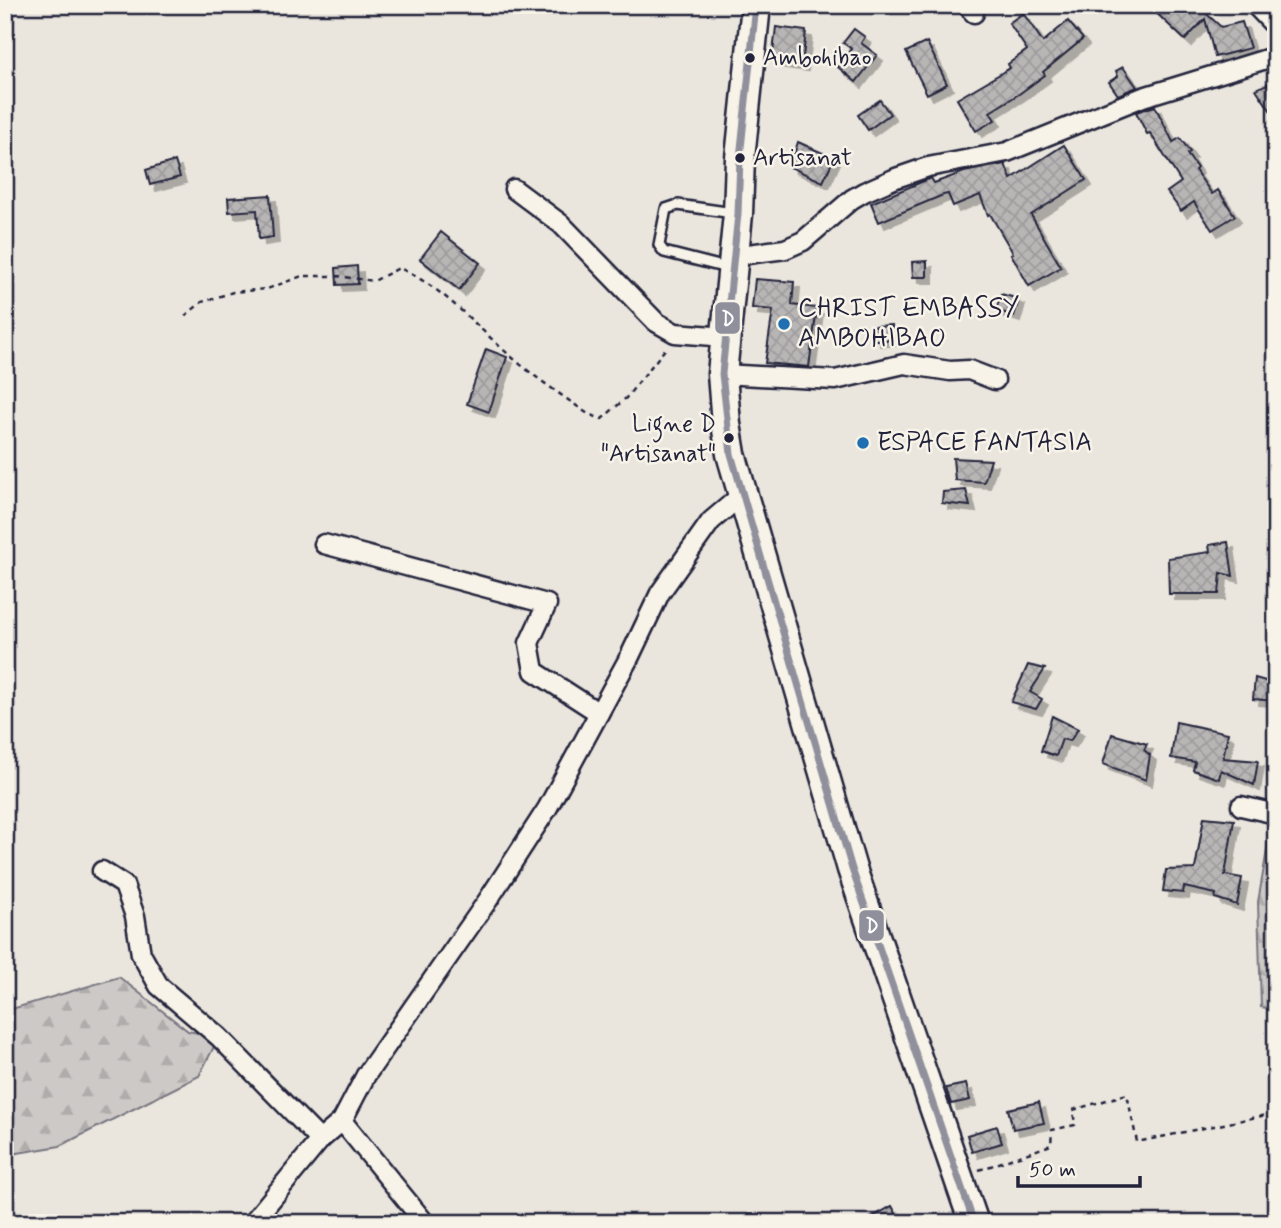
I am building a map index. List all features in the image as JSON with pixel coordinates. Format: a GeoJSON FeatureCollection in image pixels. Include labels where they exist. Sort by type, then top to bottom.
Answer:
{"type":"FeatureCollection","features":[{"type":"Feature","properties":{"kind":"main road"},"geometry":{"type":"LineString","coordinates":[[756,5],[722,374],[728,434],[852,869],[974,1223]]}},
{"type":"Feature","properties":{"kind":"street"},"geometry":{"type":"LineString","coordinates":[[1255,5],[1276,27]]}},
{"type":"Feature","properties":{"kind":"street"},"geometry":{"type":"LineString","coordinates":[[732,263],[785,249],[803,241],[852,199],[896,178],[928,167],[1007,152],[1143,97],[1276,56]]}},
{"type":"Feature","properties":{"kind":"street"},"geometry":{"type":"LineString","coordinates":[[514,189],[561,224],[656,322],[675,333],[726,337]]}},
{"type":"Feature","properties":{"kind":"street"},"geometry":{"type":"LineString","coordinates":[[722,374],[835,380],[904,364],[950,371],[969,370],[995,380]]}},
{"type":"Feature","properties":{"kind":"street"},"geometry":{"type":"LineString","coordinates":[[252,1223],[320,1140],[342,1121],[366,1075],[488,900],[547,809],[660,593],[711,522],[743,494]]}},
{"type":"Feature","properties":{"kind":"street"},"geometry":{"type":"LineString","coordinates":[[324,544],[547,604],[529,643],[534,671],[599,713]]}},
{"type":"Feature","properties":{"kind":"street"},"geometry":{"type":"LineString","coordinates":[[1241,806],[1276,814]]}},
{"type":"Feature","properties":{"kind":"street"},"geometry":{"type":"LineString","coordinates":[[102,871],[124,885],[135,916],[141,954],[159,986],[219,1037],[320,1140]]}},
{"type":"Feature","properties":{"kind":"street"},"geometry":{"type":"LineString","coordinates":[[342,1121],[425,1223]]}},
{"type":"Feature","properties":{"kind":"lane"},"geometry":{"type":"LineString","coordinates":[[732,263],[664,252],[659,245],[666,209],[671,207],[678,205],[738,214]]}},
{"type":"Feature","properties":{"kind":"path"},"geometry":{"type":"LineString","coordinates":[[185,316],[202,302],[233,292],[267,289],[302,275],[337,275],[374,281],[399,268],[421,278],[465,313],[514,359],[588,414],[602,419],[626,398],[664,352],[675,333]]}},
{"type":"Feature","properties":{"kind":"path"},"geometry":{"type":"LineString","coordinates":[[959,1176],[1051,1145],[1052,1130],[1075,1125],[1073,1110],[1127,1094],[1137,1142],[1276,1113]]}},
{"type":"Feature","properties":{"kind":"green space"},"geometry":{"type":"Polygon","coordinates":[[[1271,827],[1276,827],[1276,1009],[1261,1007],[1258,902],[1271,827]]]}},
{"type":"Feature","properties":{"kind":"green space"},"geometry":{"type":"Polygon","coordinates":[[[119,977],[188,1031],[219,1037],[199,1076],[60,1146],[5,1155],[5,1011],[119,977]]]}},
{"type":"Feature","properties":{"kind":"building"},"geometry":{"type":"Polygon","coordinates":[[[1148,5],[1197,5],[1221,27],[1242,22],[1250,48],[1215,57],[1205,19],[1185,40],[1148,5]]]}},
{"type":"Feature","properties":{"kind":"building"},"geometry":{"type":"Polygon","coordinates":[[[1023,13],[1043,42],[1068,21],[1083,39],[1043,72],[1045,75],[990,112],[995,120],[976,131],[957,99],[1010,68],[1008,64],[1027,50],[1009,23],[1023,13]]]}},
{"type":"Feature","properties":{"kind":"building"},"geometry":{"type":"Polygon","coordinates":[[[776,27],[806,31],[802,65],[772,61],[776,27]]]}},
{"type":"Feature","properties":{"kind":"building"},"geometry":{"type":"Polygon","coordinates":[[[854,29],[865,37],[861,43],[877,55],[856,82],[838,67],[852,49],[843,43],[854,29]]]}},
{"type":"Feature","properties":{"kind":"building"},"geometry":{"type":"Polygon","coordinates":[[[927,42],[947,84],[927,94],[906,52],[927,42]]]}},
{"type":"Feature","properties":{"kind":"building"},"geometry":{"type":"Polygon","coordinates":[[[1123,67],[1137,87],[1118,95],[1109,82],[1118,76],[1116,71],[1123,67]]]}},
{"type":"Feature","properties":{"kind":"building"},"geometry":{"type":"Polygon","coordinates":[[[1276,80],[1276,119],[1256,89],[1276,80]]]}},
{"type":"Feature","properties":{"kind":"building"},"geometry":{"type":"Polygon","coordinates":[[[880,100],[890,114],[868,130],[858,115],[880,100]]]}},
{"type":"Feature","properties":{"kind":"building"},"geometry":{"type":"Polygon","coordinates":[[[1155,106],[1173,142],[1180,138],[1190,152],[1187,154],[1197,168],[1195,170],[1212,194],[1218,190],[1235,216],[1212,230],[1194,202],[1181,211],[1167,192],[1181,182],[1150,133],[1147,134],[1136,112],[1155,106]]]}},
{"type":"Feature","properties":{"kind":"building"},"geometry":{"type":"Polygon","coordinates":[[[798,142],[834,158],[823,182],[790,167],[798,142]]]}},
{"type":"Feature","properties":{"kind":"building"},"geometry":{"type":"Polygon","coordinates":[[[1064,145],[1086,180],[1031,215],[1061,267],[1029,286],[1011,254],[1013,253],[990,214],[988,215],[980,195],[953,206],[948,194],[943,195],[879,222],[871,203],[931,178],[934,183],[964,172],[1005,164],[1011,179],[1064,145]]]}},
{"type":"Feature","properties":{"kind":"building"},"geometry":{"type":"Polygon","coordinates":[[[175,161],[180,177],[150,185],[146,170],[175,161]]]}},
{"type":"Feature","properties":{"kind":"building"},"geometry":{"type":"Polygon","coordinates":[[[270,195],[273,237],[259,239],[257,210],[229,212],[228,198],[270,195]]]}},
{"type":"Feature","properties":{"kind":"building"},"geometry":{"type":"Polygon","coordinates":[[[441,232],[480,263],[459,290],[420,259],[441,232]]]}},
{"type":"Feature","properties":{"kind":"building"},"geometry":{"type":"Polygon","coordinates":[[[927,261],[927,277],[913,277],[912,262],[927,261]]]}},
{"type":"Feature","properties":{"kind":"building"},"geometry":{"type":"Polygon","coordinates":[[[357,266],[358,284],[337,285],[336,268],[357,266]]]}},
{"type":"Feature","properties":{"kind":"building"},"geometry":{"type":"Polygon","coordinates":[[[755,279],[794,282],[792,305],[817,308],[809,367],[765,363],[773,310],[752,308],[755,279]]]}},
{"type":"Feature","properties":{"kind":"building"},"geometry":{"type":"Polygon","coordinates":[[[1001,294],[1019,299],[1014,316],[996,310],[1001,294]]]}},
{"type":"Feature","properties":{"kind":"building"},"geometry":{"type":"Polygon","coordinates":[[[892,325],[892,340],[874,340],[874,326],[892,325]]]}},
{"type":"Feature","properties":{"kind":"building"},"geometry":{"type":"Polygon","coordinates":[[[486,349],[507,357],[489,412],[467,404],[486,349]]]}},
{"type":"Feature","properties":{"kind":"building"},"geometry":{"type":"Polygon","coordinates":[[[953,458],[991,460],[984,482],[955,480],[953,458]]]}},
{"type":"Feature","properties":{"kind":"building"},"geometry":{"type":"Polygon","coordinates":[[[966,490],[970,506],[942,503],[943,492],[966,490]]]}},
{"type":"Feature","properties":{"kind":"building"},"geometry":{"type":"Polygon","coordinates":[[[1228,542],[1233,576],[1221,573],[1219,594],[1169,594],[1168,558],[1210,552],[1209,545],[1228,542]]]}},
{"type":"Feature","properties":{"kind":"building"},"geometry":{"type":"Polygon","coordinates":[[[1028,665],[1045,669],[1030,692],[1042,699],[1036,709],[1011,702],[1028,665]]]}},
{"type":"Feature","properties":{"kind":"building"},"geometry":{"type":"Polygon","coordinates":[[[1255,678],[1276,684],[1276,701],[1253,699],[1255,678]]]}},
{"type":"Feature","properties":{"kind":"building"},"geometry":{"type":"Polygon","coordinates":[[[1052,716],[1078,729],[1070,741],[1062,739],[1056,756],[1041,751],[1052,716]]]}},
{"type":"Feature","properties":{"kind":"building"},"geometry":{"type":"Polygon","coordinates":[[[1176,722],[1228,733],[1223,758],[1258,761],[1254,785],[1221,770],[1219,779],[1193,770],[1195,762],[1171,758],[1176,722]]]}},
{"type":"Feature","properties":{"kind":"building"},"geometry":{"type":"Polygon","coordinates":[[[1112,734],[1147,744],[1144,750],[1150,755],[1146,780],[1103,764],[1112,734]]]}},
{"type":"Feature","properties":{"kind":"building"},"geometry":{"type":"Polygon","coordinates":[[[1204,817],[1234,820],[1225,875],[1242,878],[1237,905],[1215,898],[1216,894],[1184,887],[1183,893],[1163,891],[1166,870],[1195,869],[1204,817]]]}},
{"type":"Feature","properties":{"kind":"building"},"geometry":{"type":"Polygon","coordinates":[[[966,1084],[970,1100],[951,1104],[946,1088],[966,1084]]]}},
{"type":"Feature","properties":{"kind":"building"},"geometry":{"type":"Polygon","coordinates":[[[1039,1102],[1044,1123],[1013,1129],[1008,1109],[1039,1102]]]}},
{"type":"Feature","properties":{"kind":"building"},"geometry":{"type":"Polygon","coordinates":[[[997,1126],[1002,1143],[972,1152],[967,1135],[997,1126]]]}},
{"type":"Feature","properties":{"kind":"building"},"geometry":{"type":"Polygon","coordinates":[[[892,1206],[901,1223],[862,1223],[892,1206]]]}},
{"type":"Feature","properties":{"kind":"transit line","name":"D"},"geometry":{"type":"LineString","coordinates":[[756,5],[722,374],[731,454],[852,869],[974,1223]]}},
{"type":"Feature","properties":{"kind":"place","name":"Ambohibao"},"geometry":{"type":"Point","coordinates":[750,58]}},
{"type":"Feature","properties":{"kind":"place","name":"Artisanat"},"geometry":{"type":"Point","coordinates":[740,158]}},
{"type":"Feature","properties":{"kind":"place","name":"CHRIST EMBASSY AMBOHIBAO"},"geometry":{"type":"Point","coordinates":[784,324]}},
{"type":"Feature","properties":{"kind":"place","name":"Ligne D \"Artisanat\""},"geometry":{"type":"Point","coordinates":[729,438]}},
{"type":"Feature","properties":{"kind":"place","name":"ESPACE FANTASIA"},"geometry":{"type":"Point","coordinates":[863,443]}}]}
